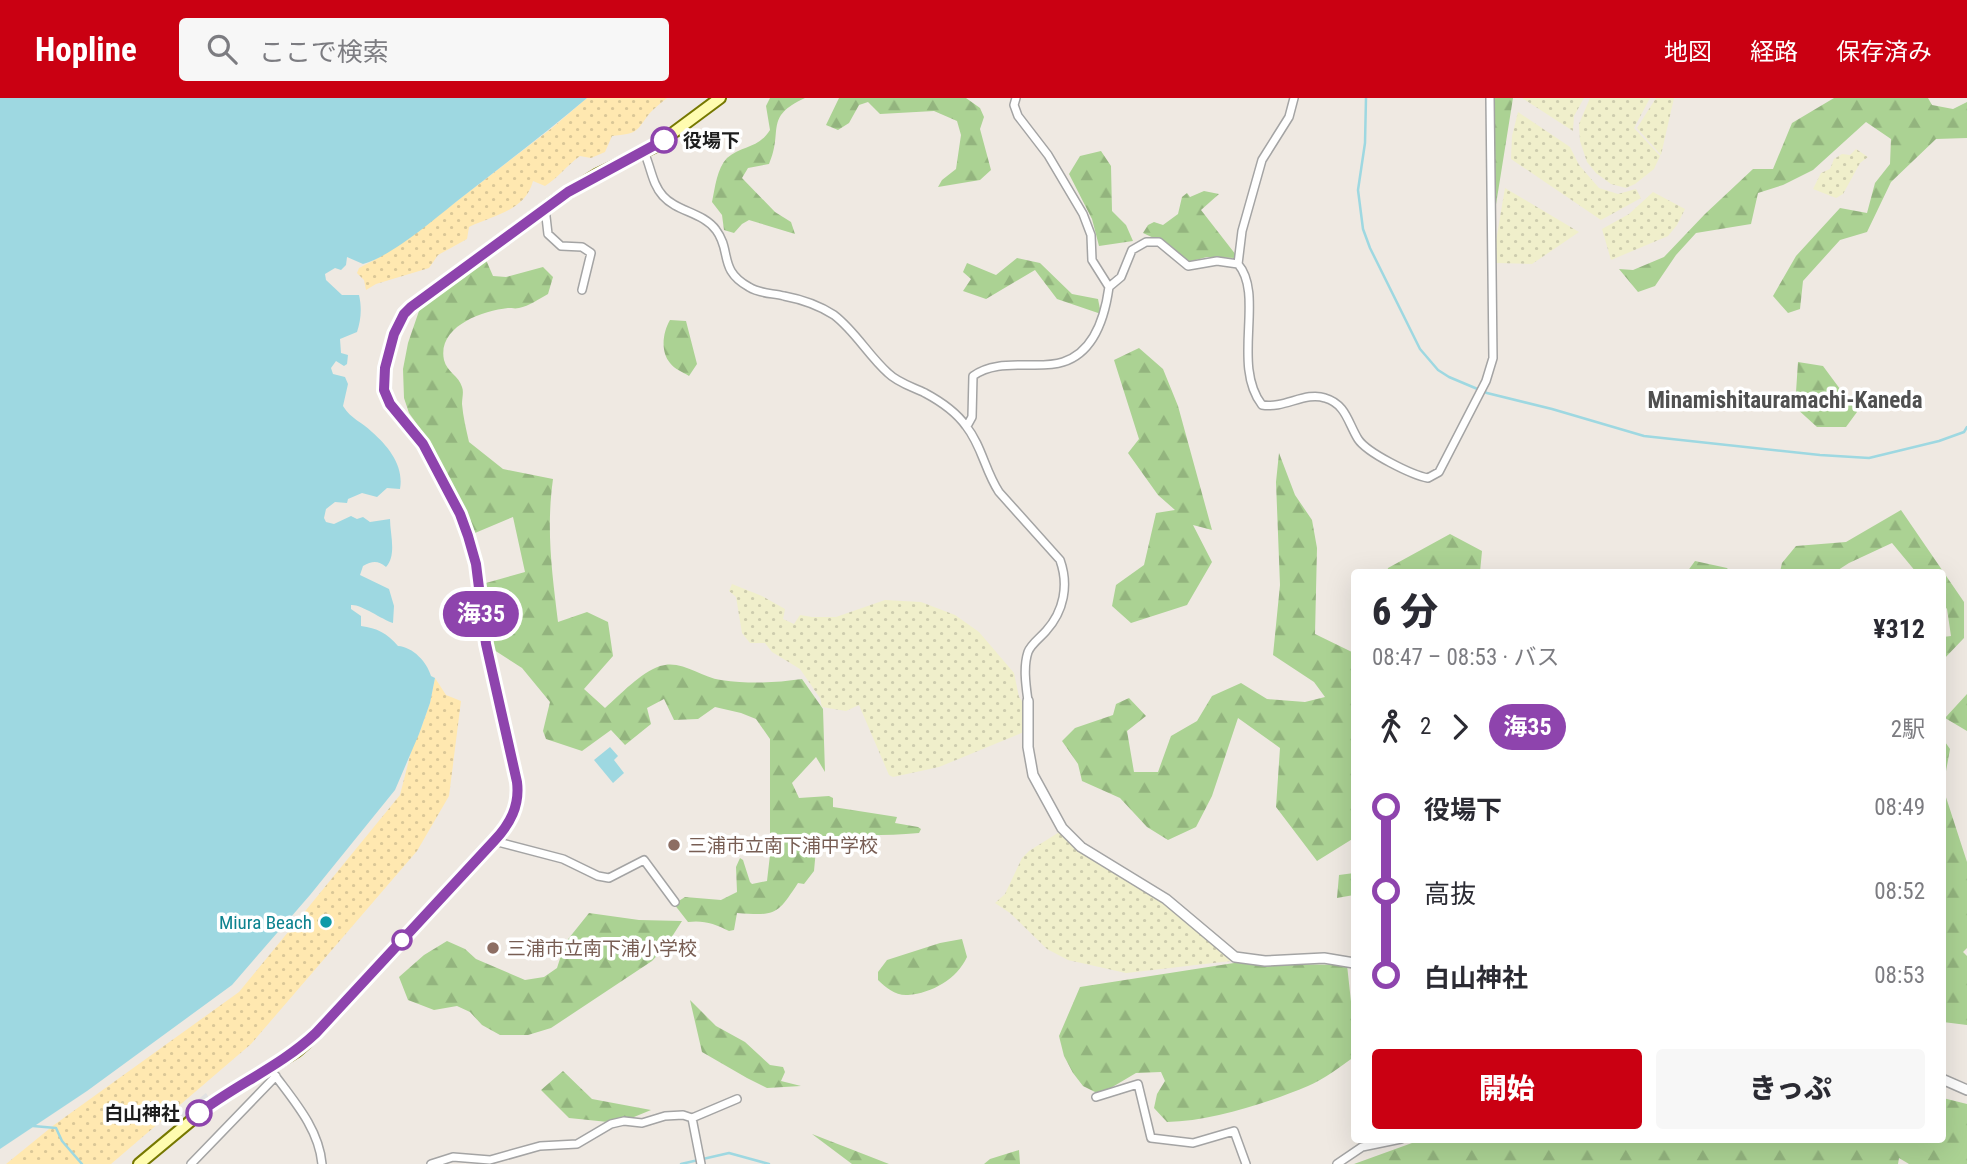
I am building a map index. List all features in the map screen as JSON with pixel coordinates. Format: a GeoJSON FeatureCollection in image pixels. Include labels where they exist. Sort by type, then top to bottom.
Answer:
{"type":"FeatureCollection","features":[{"type":"Feature","properties":{"kind":"main road"},"geometry":{"type":"LineString","coordinates":[[139,1164],[211,1104],[273,1072],[297,1051],[510,822],[518,788],[486,644],[476,564],[460,514],[423,444],[390,404],[384,390],[384,378],[394,334],[404,314],[545,208],[589,178],[644,152],[720,98]]}},
{"type":"Feature","properties":{"kind":"street"},"geometry":{"type":"LineString","coordinates":[[1016,98],[1014,105],[1018,116],[1048,155],[1083,214],[1091,235],[1092,260],[1109,287]]}},
{"type":"Feature","properties":{"kind":"street"},"geometry":{"type":"LineString","coordinates":[[1294,98],[1289,117],[1262,160],[1242,231],[1238,264],[1244,275],[1249,304],[1247,364],[1256,394],[1262,405],[1278,407],[1314,396],[1327,398],[1345,412],[1358,439],[1369,450],[1428,478],[1439,472],[1481,390],[1493,358],[1490,98]]}},
{"type":"Feature","properties":{"kind":"street"},"geometry":{"type":"LineString","coordinates":[[644,152],[656,186],[663,196],[682,210],[700,216],[718,232],[727,265],[739,281],[763,293],[798,299],[831,313],[848,328],[887,373],[954,412],[967,426],[981,450],[991,480],[999,492],[1060,560],[1065,574],[1063,597],[1057,617],[1028,653],[1026,681],[1028,747],[1034,775],[1062,828],[1081,847],[1166,899],[1234,957],[1265,961],[1324,958],[1351,962]]}},
{"type":"Feature","properties":{"kind":"street"},"geometry":{"type":"LineString","coordinates":[[545,208],[548,234],[561,246],[582,247],[591,253],[582,290]]}},
{"type":"Feature","properties":{"kind":"street"},"geometry":{"type":"LineString","coordinates":[[967,426],[972,416],[974,376],[990,368],[1058,363],[1073,358],[1085,347],[1101,323],[1109,287],[1121,277],[1132,250],[1146,242],[1159,242],[1188,266],[1217,261],[1238,264]]}},
{"type":"Feature","properties":{"kind":"street"},"geometry":{"type":"LineString","coordinates":[[494,841],[563,859],[598,876],[609,878],[644,860],[676,902]]}},
{"type":"Feature","properties":{"kind":"street"},"geometry":{"type":"LineString","coordinates":[[191,1164],[273,1072],[300,1107],[317,1139],[322,1164]]}},
{"type":"Feature","properties":{"kind":"street"},"geometry":{"type":"LineString","coordinates":[[1946,1081],[1967,1090]]}},
{"type":"Feature","properties":{"kind":"street"},"geometry":{"type":"LineString","coordinates":[[1096,1097],[1138,1084],[1152,1138],[1193,1143],[1234,1131],[1246,1164]]}},
{"type":"Feature","properties":{"kind":"street"},"geometry":{"type":"LineString","coordinates":[[431,1164],[453,1157],[490,1160],[540,1146],[577,1144],[597,1131],[619,1122],[642,1123],[665,1116],[683,1115],[692,1118],[737,1099]]}},
{"type":"Feature","properties":{"kind":"street"},"geometry":{"type":"LineString","coordinates":[[692,1118],[701,1164]]}},
{"type":"Feature","properties":{"kind":"street"},"geometry":{"type":"LineString","coordinates":[[1337,1164],[1362,1147],[1382,1143]]}},
{"type":"Feature","properties":{"kind":"green space"},"geometry":{"type":"Polygon","coordinates":[[[770,98],[805,98],[792,105],[779,119],[769,164],[748,168],[742,178],[775,212],[791,222],[795,234],[749,220],[734,233],[724,230],[722,215],[712,202],[719,173],[727,158],[760,141],[770,130],[766,106],[770,98]]]}},
{"type":"Feature","properties":{"kind":"green space"},"geometry":{"type":"Polygon","coordinates":[[[839,98],[966,98],[980,108],[984,117],[980,129],[991,170],[980,180],[938,187],[942,180],[956,169],[961,135],[957,121],[934,111],[880,114],[868,102],[859,105],[849,123],[838,130],[826,125],[839,98]]]}},
{"type":"Feature","properties":{"kind":"green space"},"geometry":{"type":"Polygon","coordinates":[[[1493,98],[1513,98],[1494,217],[1493,98]]]}},
{"type":"Feature","properties":{"kind":"green space"},"geometry":{"type":"Polygon","coordinates":[[[1522,98],[1584,98],[1574,116],[1573,131],[1522,98]]]}},
{"type":"Feature","properties":{"kind":"green space"},"geometry":{"type":"Polygon","coordinates":[[[1590,98],[1650,98],[1634,128],[1660,156],[1654,169],[1635,184],[1626,188],[1611,184],[1587,162],[1580,141],[1579,124],[1590,98]]]}},
{"type":"Feature","properties":{"kind":"green space"},"geometry":{"type":"Polygon","coordinates":[[[1656,98],[1674,98],[1661,155],[1637,128],[1656,98]]]}},
{"type":"Feature","properties":{"kind":"green space"},"geometry":{"type":"Polygon","coordinates":[[[1834,98],[1928,98],[1932,105],[1953,109],[1967,102],[1967,138],[1936,139],[1891,182],[1867,232],[1840,240],[1803,281],[1800,309],[1788,313],[1773,296],[1796,256],[1840,208],[1867,213],[1875,183],[1890,164],[1891,139],[1866,122],[1813,170],[1783,185],[1758,193],[1751,224],[1696,233],[1676,255],[1655,286],[1638,292],[1619,269],[1633,270],[1664,257],[1753,169],[1773,169],[1792,123],[1834,98]]]}},
{"type":"Feature","properties":{"kind":"green space"},"geometry":{"type":"Polygon","coordinates":[[[1518,112],[1570,147],[1579,165],[1599,188],[1618,194],[1636,189],[1641,198],[1601,220],[1511,159],[1512,136],[1518,112]]]}},
{"type":"Feature","properties":{"kind":"green space"},"geometry":{"type":"Polygon","coordinates":[[[1856,149],[1868,157],[1860,163],[1843,194],[1836,198],[1813,189],[1821,173],[1830,169],[1834,159],[1842,154],[1850,155],[1856,149]]]}},
{"type":"Feature","properties":{"kind":"green space"},"geometry":{"type":"Polygon","coordinates":[[[1101,151],[1111,166],[1112,211],[1126,225],[1133,241],[1099,246],[1092,219],[1069,174],[1080,156],[1101,151]]]}},
{"type":"Feature","properties":{"kind":"green space"},"geometry":{"type":"Polygon","coordinates":[[[1505,188],[1579,232],[1532,264],[1496,263],[1496,241],[1505,188]]]}},
{"type":"Feature","properties":{"kind":"green space"},"geometry":{"type":"Polygon","coordinates":[[[1204,191],[1219,194],[1201,210],[1236,258],[1207,257],[1188,262],[1171,246],[1143,233],[1148,225],[1154,222],[1163,225],[1178,214],[1182,197],[1187,193],[1190,197],[1204,191]]]}},
{"type":"Feature","properties":{"kind":"green space"},"geometry":{"type":"Polygon","coordinates":[[[1653,192],[1685,209],[1677,225],[1668,236],[1611,260],[1602,229],[1629,214],[1653,192]]]}},
{"type":"Feature","properties":{"kind":"green space"},"geometry":{"type":"Polygon","coordinates":[[[479,258],[486,260],[493,276],[506,277],[543,267],[553,277],[548,294],[530,304],[486,313],[463,323],[447,338],[444,360],[462,387],[462,409],[469,442],[503,469],[553,479],[550,533],[558,622],[587,612],[608,622],[613,656],[584,689],[605,708],[645,674],[668,664],[732,681],[802,679],[823,709],[825,772],[816,757],[792,783],[799,798],[829,796],[833,798],[833,807],[897,817],[895,823],[918,827],[921,829],[919,833],[817,838],[814,871],[804,884],[798,883],[785,902],[774,911],[760,914],[737,913],[734,930],[729,931],[709,923],[688,922],[674,904],[685,897],[721,900],[737,892],[736,867],[740,858],[752,884],[767,881],[770,855],[777,851],[770,836],[770,739],[756,719],[715,707],[698,719],[674,720],[664,699],[647,708],[651,724],[625,745],[611,730],[582,751],[546,739],[543,731],[550,702],[522,668],[491,648],[486,583],[525,572],[513,517],[475,533],[432,445],[409,413],[404,398],[403,369],[408,343],[420,308],[465,277],[479,258]]]}},
{"type":"Feature","properties":{"kind":"green space"},"geometry":{"type":"Polygon","coordinates":[[[1017,258],[1040,263],[1072,294],[1098,299],[1101,314],[1057,299],[1035,270],[986,299],[963,291],[971,279],[963,272],[967,263],[996,275],[1017,258]]]}},
{"type":"Feature","properties":{"kind":"green space"},"geometry":{"type":"Polygon","coordinates":[[[670,320],[686,321],[697,364],[689,376],[676,369],[665,353],[664,336],[670,320]]]}},
{"type":"Feature","properties":{"kind":"green space"},"geometry":{"type":"Polygon","coordinates":[[[1139,348],[1163,369],[1178,406],[1212,530],[1193,525],[1212,562],[1187,605],[1131,623],[1112,606],[1116,585],[1144,565],[1156,513],[1175,510],[1158,495],[1128,453],[1139,439],[1114,360],[1139,348]]]}},
{"type":"Feature","properties":{"kind":"green space"},"geometry":{"type":"Polygon","coordinates":[[[1798,362],[1823,366],[1857,412],[1846,427],[1817,427],[1795,407],[1798,362]]]}},
{"type":"Feature","properties":{"kind":"green space"},"geometry":{"type":"Polygon","coordinates":[[[1279,453],[1295,495],[1312,520],[1317,548],[1315,634],[1351,652],[1351,840],[1317,861],[1276,807],[1280,748],[1238,718],[1212,796],[1196,827],[1168,840],[1147,827],[1120,798],[1082,781],[1078,764],[1062,741],[1075,728],[1113,715],[1116,704],[1129,698],[1146,716],[1127,731],[1134,772],[1158,772],[1171,736],[1197,721],[1212,696],[1241,683],[1267,699],[1305,702],[1325,697],[1314,682],[1273,655],[1280,585],[1276,482],[1279,453]]]}},
{"type":"Feature","properties":{"kind":"green space"},"geometry":{"type":"Polygon","coordinates":[[[1901,510],[1941,569],[1914,569],[1892,543],[1840,569],[1781,569],[1782,563],[1796,546],[1846,542],[1901,510]]]}},
{"type":"Feature","properties":{"kind":"green space"},"geometry":{"type":"Polygon","coordinates":[[[1450,534],[1482,551],[1480,569],[1388,568],[1450,534]]]}},
{"type":"Feature","properties":{"kind":"green space"},"geometry":{"type":"Polygon","coordinates":[[[1695,561],[1728,569],[1689,569],[1695,561]]]}},
{"type":"Feature","properties":{"kind":"green space"},"geometry":{"type":"Polygon","coordinates":[[[1946,576],[1964,602],[1964,638],[1946,657],[1946,637],[1951,636],[1946,576]]]}},
{"type":"Feature","properties":{"kind":"green space"},"geometry":{"type":"Polygon","coordinates":[[[732,584],[785,609],[783,619],[794,624],[800,615],[836,617],[885,600],[921,602],[955,615],[979,632],[1014,673],[1019,697],[1024,704],[1024,732],[939,767],[893,777],[889,775],[859,705],[846,711],[822,707],[820,698],[800,669],[772,652],[765,643],[750,643],[742,633],[736,597],[729,591],[732,584]]]}},
{"type":"Feature","properties":{"kind":"green space"},"geometry":{"type":"Polygon","coordinates":[[[1967,694],[1967,731],[1946,717],[1967,694]]]}},
{"type":"Feature","properties":{"kind":"green space"},"geometry":{"type":"Polygon","coordinates":[[[1946,743],[1950,749],[1946,771],[1946,743]]]}},
{"type":"Feature","properties":{"kind":"green space"},"geometry":{"type":"Polygon","coordinates":[[[1946,797],[1967,862],[1967,948],[1963,952],[1967,956],[1967,1025],[1946,1022],[1946,797]]]}},
{"type":"Feature","properties":{"kind":"green space"},"geometry":{"type":"Polygon","coordinates":[[[1061,831],[1161,899],[1232,958],[1231,961],[1126,973],[1068,960],[1047,949],[1010,913],[995,903],[1005,894],[1022,858],[1061,831]]]}},
{"type":"Feature","properties":{"kind":"green space"},"geometry":{"type":"Polygon","coordinates":[[[1351,873],[1351,896],[1337,898],[1339,875],[1351,873]]]}},
{"type":"Feature","properties":{"kind":"green space"},"geometry":{"type":"Polygon","coordinates":[[[589,913],[639,920],[682,921],[666,946],[652,961],[551,1028],[528,1035],[500,1035],[482,1025],[470,1012],[457,1006],[434,1010],[408,1000],[399,977],[424,955],[447,941],[465,949],[476,959],[525,980],[544,977],[557,968],[565,943],[589,913]]]}},
{"type":"Feature","properties":{"kind":"green space"},"geometry":{"type":"Polygon","coordinates":[[[962,939],[967,957],[963,965],[935,988],[904,995],[892,991],[878,980],[878,972],[887,960],[962,939]]]}},
{"type":"Feature","properties":{"kind":"green space"},"geometry":{"type":"Polygon","coordinates":[[[1234,963],[1347,965],[1351,1002],[1351,1059],[1314,1083],[1275,1099],[1221,1115],[1167,1122],[1154,1108],[1157,1094],[1165,1081],[1161,1072],[1136,1073],[1097,1093],[1083,1086],[1073,1073],[1064,1056],[1059,1036],[1080,987],[1234,963]]]}},
{"type":"Feature","properties":{"kind":"green space"},"geometry":{"type":"Polygon","coordinates":[[[690,1000],[716,1026],[745,1042],[770,1065],[783,1067],[785,1072],[781,1081],[801,1086],[767,1088],[702,1052],[690,1000]]]}},
{"type":"Feature","properties":{"kind":"green space"},"geometry":{"type":"Polygon","coordinates":[[[563,1071],[592,1099],[651,1110],[634,1117],[608,1122],[569,1118],[541,1090],[563,1071]]]}},
{"type":"Feature","properties":{"kind":"green space"},"geometry":{"type":"Polygon","coordinates":[[[1946,1099],[1967,1104],[1967,1164],[1909,1164],[1899,1158],[1898,1164],[1354,1164],[1412,1143],[1946,1143],[1946,1099]]]}},
{"type":"Feature","properties":{"kind":"green space"},"geometry":{"type":"Polygon","coordinates":[[[812,1134],[889,1164],[852,1164],[812,1134]]]}},
{"type":"Feature","properties":{"kind":"green space"},"geometry":{"type":"Polygon","coordinates":[[[1019,1150],[1020,1164],[984,1164],[990,1159],[1019,1150]]]}},
{"type":"Feature","properties":{"kind":"sand"},"geometry":{"type":"Polygon","coordinates":[[[587,98],[667,98],[635,131],[612,136],[605,152],[591,158],[580,156],[545,186],[533,181],[529,191],[516,206],[469,227],[467,239],[438,255],[429,268],[376,284],[366,290],[364,280],[357,273],[359,268],[380,257],[431,221],[587,98]]]}},
{"type":"Feature","properties":{"kind":"sand","name":"Miura Beach"},"geometry":{"type":"Polygon","coordinates":[[[435,678],[446,695],[461,701],[449,796],[417,851],[251,1044],[111,1164],[6,1164],[54,1125],[239,992],[400,795],[413,744],[430,703],[435,678]]]}},
{"type":"Feature","properties":{"kind":"shaded area"},"geometry":{"type":"Polygon","coordinates":[[[206,1093],[211,1101],[177,1126],[173,1120],[206,1093]]]}},
{"type":"Feature","properties":{"kind":"water"},"geometry":{"type":"Polygon","coordinates":[[[0,98],[587,98],[401,245],[363,264],[347,257],[346,265],[341,270],[335,268],[325,274],[326,280],[342,295],[359,295],[360,300],[361,314],[357,332],[340,339],[341,353],[348,355],[347,364],[344,366],[336,361],[331,368],[333,374],[345,377],[348,384],[343,406],[389,451],[400,472],[401,481],[400,489],[387,488],[377,497],[362,493],[348,499],[347,503],[335,502],[326,509],[324,518],[326,522],[334,524],[351,516],[357,519],[363,517],[370,522],[390,519],[392,550],[389,562],[386,567],[378,562],[366,564],[360,575],[389,589],[394,606],[393,623],[360,607],[351,605],[351,609],[361,616],[361,626],[381,632],[398,646],[414,652],[435,678],[419,734],[395,790],[310,895],[232,985],[87,1091],[0,1149],[0,98]]]}},
{"type":"Feature","properties":{"kind":"water"},"geometry":{"type":"Polygon","coordinates":[[[610,747],[618,756],[614,760],[624,773],[613,783],[594,760],[610,747]]]}},
{"type":"Feature","properties":{"kind":"waterway"},"geometry":{"type":"LineString","coordinates":[[1366,98],[1365,143],[1358,190],[1363,229],[1420,349],[1438,370],[1449,377],[1487,393],[1644,436],[1820,455],[1869,458],[1939,441],[1964,432],[1967,427]]}},
{"type":"Feature","properties":{"kind":"waterway"},"geometry":{"type":"LineString","coordinates":[[33,1126],[56,1128],[62,1141],[82,1164]]}},
{"type":"Feature","properties":{"kind":"waterway"},"geometry":{"type":"LineString","coordinates":[[681,1164],[729,1153],[769,1164]]}},
{"type":"Feature","properties":{"kind":"bus line","name":"海35"},"geometry":{"type":"LineString","coordinates":[[199,1113],[297,1051],[316,1033],[494,841],[514,813],[518,788],[486,644],[476,564],[468,536],[460,514],[423,444],[390,404],[384,390],[385,368],[398,324],[411,307],[556,200],[598,174],[664,140]]}},
{"type":"Feature","properties":{"kind":"place","name":"役場下"},"geometry":{"type":"Point","coordinates":[664,140]}},
{"type":"Feature","properties":{"kind":"place","name":"三浦市立南下浦中学校"},"geometry":{"type":"Point","coordinates":[674,845]}},
{"type":"Feature","properties":{"kind":"place","name":"Miura Beach"},"geometry":{"type":"Point","coordinates":[326,922]}},
{"type":"Feature","properties":{"kind":"place","name":"三浦市立南下浦小学校"},"geometry":{"type":"Point","coordinates":[493,948]}},
{"type":"Feature","properties":{"kind":"place","name":"白山神社"},"geometry":{"type":"Point","coordinates":[199,1113]}},
{"type":"Feature","properties":{"kind":"district","name":"Minamishitauramachi-Kaneda"},"geometry":{"type":"Point","coordinates":[1785,400]}}]}
